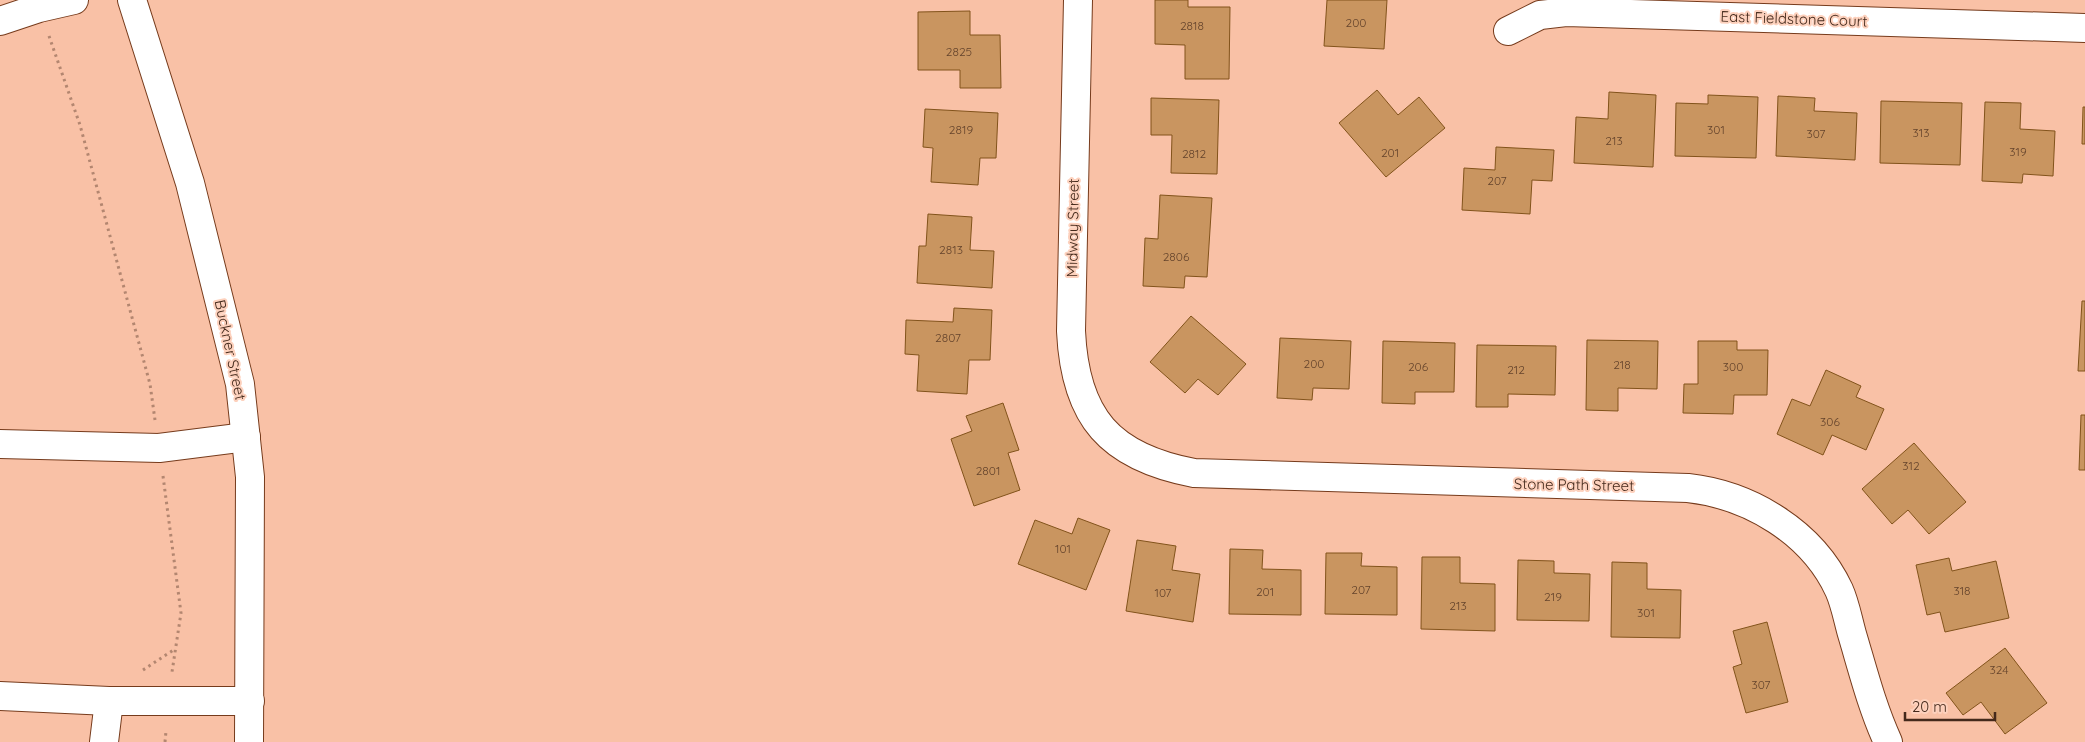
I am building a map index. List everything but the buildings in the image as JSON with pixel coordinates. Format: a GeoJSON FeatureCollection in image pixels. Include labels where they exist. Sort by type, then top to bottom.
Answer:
{"type":"FeatureCollection","features":[{"type":"Feature","properties":{"kind":"street"},"geometry":{"type":"LineString","coordinates":[[0,22],[39,8],[74,0]]}},
{"type":"Feature","properties":{"kind":"street","name":"Buckner Street"},"geometry":{"type":"LineString","coordinates":[[132,0],[190,183],[240,384],[250,477],[249,742]]}},
{"type":"Feature","properties":{"kind":"street","name":"Midway Street"},"geometry":{"type":"LineString","coordinates":[[1078,0],[1071,332],[1072,365],[1082,396],[1097,422],[1117,443]]}},
{"type":"Feature","properties":{"kind":"street","name":"East Fieldstone Court"},"geometry":{"type":"LineString","coordinates":[[1508,31],[1540,15],[1566,12],[2085,28]]}},
{"type":"Feature","properties":{"kind":"street"},"geometry":{"type":"LineString","coordinates":[[0,444],[159,448],[246,437]]}},
{"type":"Feature","properties":{"kind":"street","name":"Stone Path Street"},"geometry":{"type":"LineString","coordinates":[[1117,443],[1152,463],[1194,473],[1688,488],[1736,498],[1779,520],[1792,531],[1814,551],[1839,590],[1875,713],[1888,742]]}},
{"type":"Feature","properties":{"kind":"street"},"geometry":{"type":"LineString","coordinates":[[0,696],[109,701],[250,701]]}},
{"type":"Feature","properties":{"kind":"street"},"geometry":{"type":"LineString","coordinates":[[104,742],[109,701]]}},
{"type":"Feature","properties":{"kind":"path"},"geometry":{"type":"LineString","coordinates":[[39,8],[82,135],[150,384],[181,613]]}},
{"type":"Feature","properties":{"kind":"path"},"geometry":{"type":"LineString","coordinates":[[135,670],[144,670],[175,648]]}}]}
